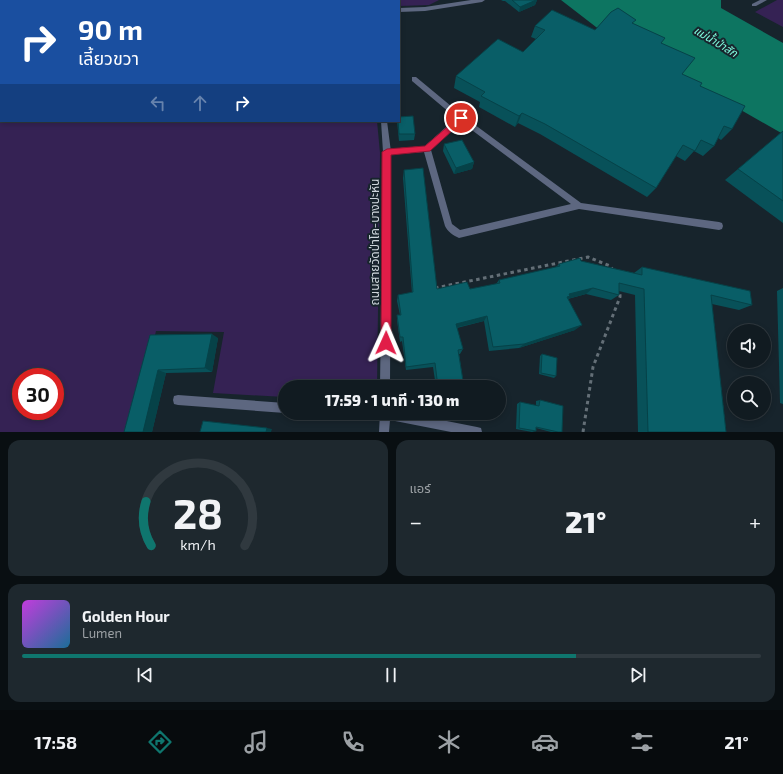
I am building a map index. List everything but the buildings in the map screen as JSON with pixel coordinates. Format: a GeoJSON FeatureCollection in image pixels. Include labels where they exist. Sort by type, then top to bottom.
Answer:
{"type":"FeatureCollection","features":[{"type":"Feature","properties":{"kind":"street"},"geometry":{"type":"LineString","coordinates":[[400,10],[425,9],[482,0]]}},
{"type":"Feature","properties":{"kind":"street"},"geometry":{"type":"LineString","coordinates":[[754,5],[764,0]]}},
{"type":"Feature","properties":{"kind":"street"},"geometry":{"type":"LineString","coordinates":[[414,79],[461,118],[579,206]]}},
{"type":"Feature","properties":{"kind":"street"},"geometry":{"type":"LineString","coordinates":[[387,152],[427,149],[461,118]]}},
{"type":"Feature","properties":{"kind":"street","name":"ถนนสายวัดป่าโค-บางปะหัน"},"geometry":{"type":"LineString","coordinates":[[384,122],[387,152],[385,380]]}},
{"type":"Feature","properties":{"kind":"street"},"geometry":{"type":"LineString","coordinates":[[427,149],[449,226],[459,234],[579,206],[719,226]]}},
{"type":"Feature","properties":{"kind":"street"},"geometry":{"type":"LineString","coordinates":[[178,400],[278,407]]}},
{"type":"Feature","properties":{"kind":"street"},"geometry":{"type":"LineString","coordinates":[[384,432],[385,420]]}},
{"type":"Feature","properties":{"kind":"street"},"geometry":{"type":"LineString","coordinates":[[416,420],[477,432]]}},
{"type":"Feature","properties":{"kind":"path"},"geometry":{"type":"LineString","coordinates":[[433,289],[588,257],[610,266],[615,271]]}},
{"type":"Feature","properties":{"kind":"path"},"geometry":{"type":"LineString","coordinates":[[583,432],[593,368],[620,297],[620,284]]}},
{"type":"Feature","properties":{"kind":"shaded area"},"geometry":{"type":"Polygon","coordinates":[[[400,0],[439,0],[429,5],[400,6],[400,0]]]}},
{"type":"Feature","properties":{"kind":"shaded area"},"geometry":{"type":"Polygon","coordinates":[[[777,0],[783,0],[783,27],[755,12],[777,0]]]}},
{"type":"Feature","properties":{"kind":"shaded area"},"geometry":{"type":"Polygon","coordinates":[[[0,122],[377,122],[380,153],[377,380],[278,380],[278,397],[213,393],[224,332],[156,331],[131,432],[0,432],[0,122]]]}},
{"type":"Feature","properties":{"kind":"water","name":"แม่น้ำป่าสัก"},"geometry":{"type":"Polygon","coordinates":[[[561,0],[721,0],[721,8],[783,43],[783,134],[596,27],[561,0]]]}},
{"type":"Feature","properties":{"kind":"route"},"geometry":{"type":"LineString","coordinates":[[386,343],[387,152],[427,149],[461,118]]}}]}
